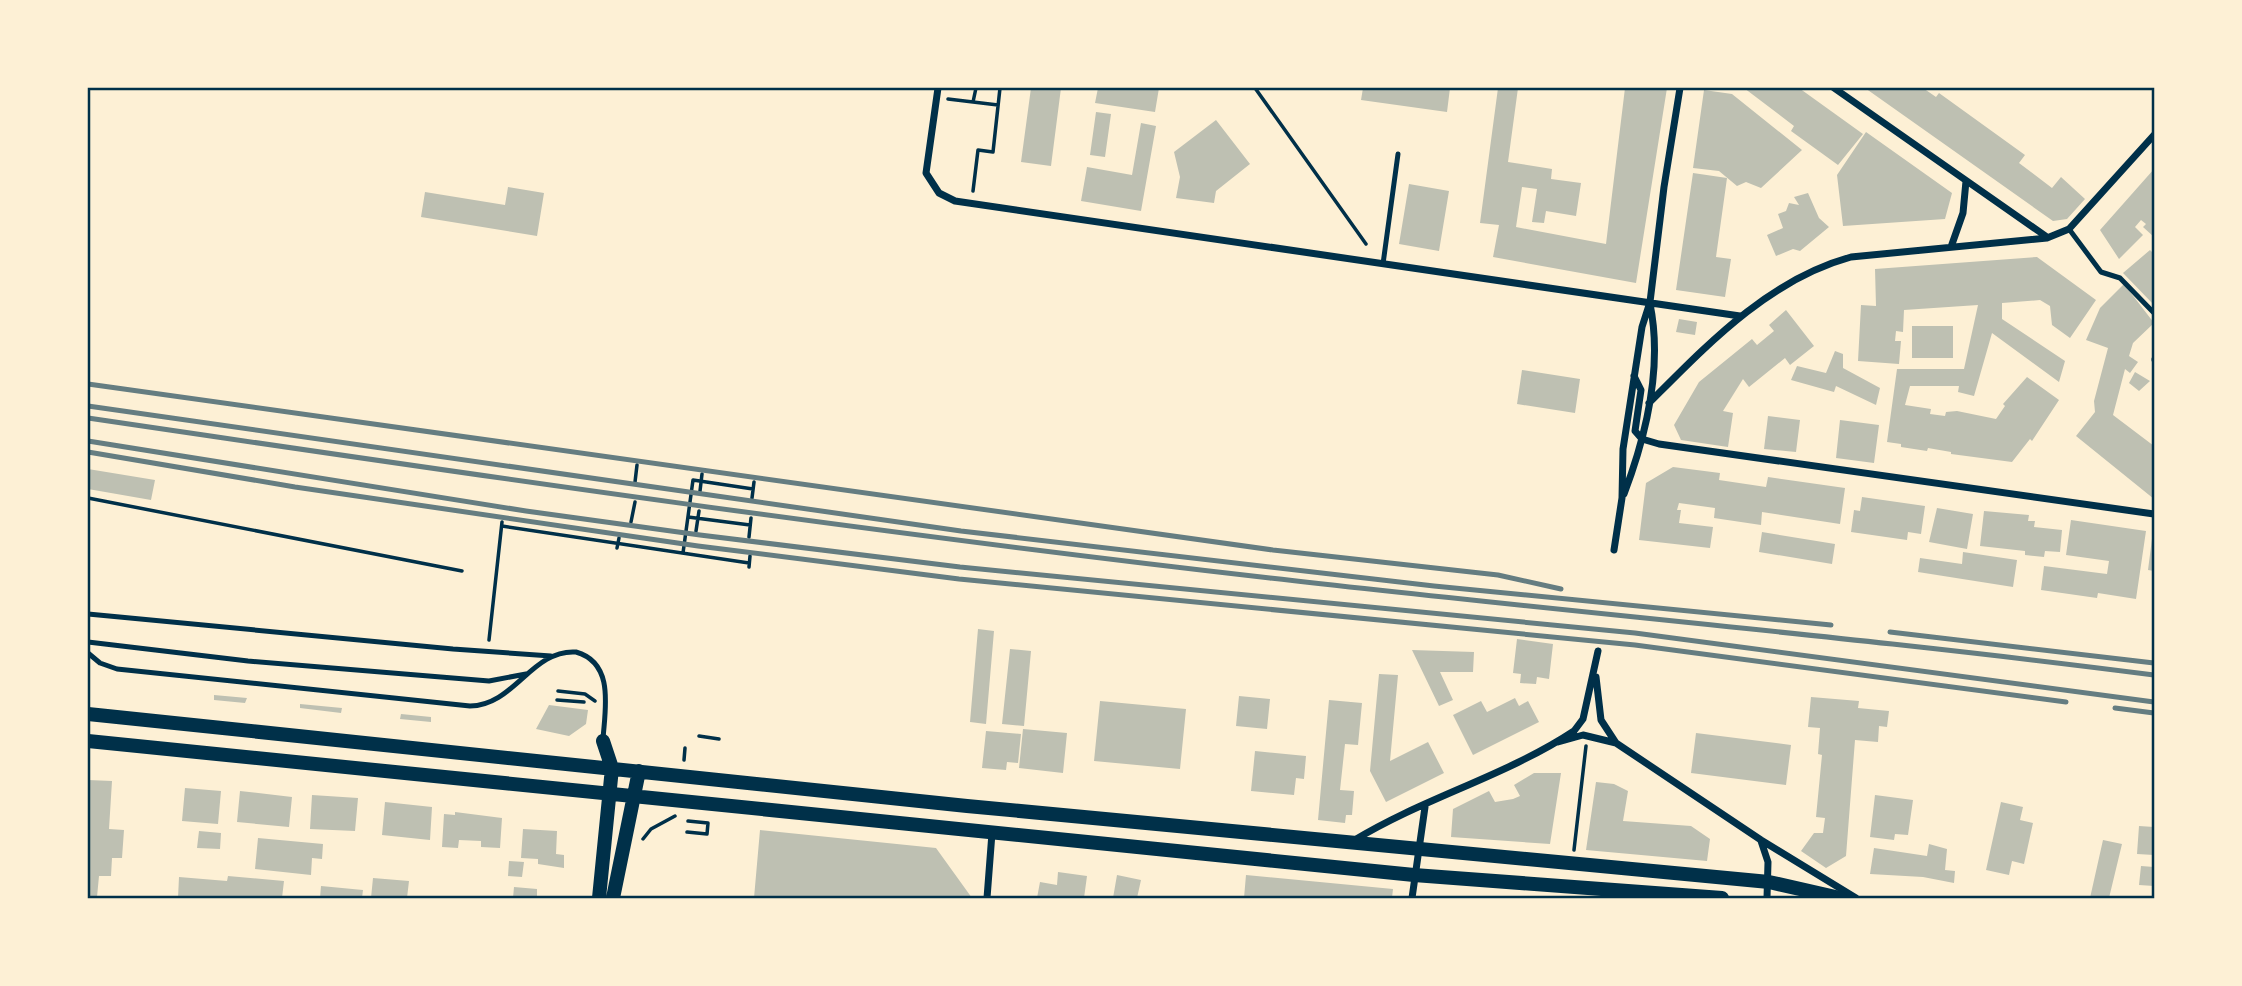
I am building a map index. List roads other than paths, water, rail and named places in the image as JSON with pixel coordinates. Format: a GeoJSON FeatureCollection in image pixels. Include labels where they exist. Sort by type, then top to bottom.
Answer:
{"type":"FeatureCollection","features":[{"type":"Feature","properties":{"kind":"main road"},"geometry":{"type":"LineString","coordinates":[[88,714],[967,806],[1769,882],[1840,898]]}},
{"type":"Feature","properties":{"kind":"main road"},"geometry":{"type":"LineString","coordinates":[[88,741],[636,794],[1414,875],[1722,898]]}},
{"type":"Feature","properties":{"kind":"main road"},"geometry":{"type":"LineString","coordinates":[[579,764],[598,759],[603,741]]}},
{"type":"Feature","properties":{"kind":"main road"},"geometry":{"type":"LineString","coordinates":[[599,898],[612,768],[603,741]]}},
{"type":"Feature","properties":{"kind":"main road"},"geometry":{"type":"LineString","coordinates":[[613,898],[639,771]]}},
{"type":"Feature","properties":{"kind":"street"},"geometry":{"type":"LineString","coordinates":[[937,88],[926,173],[939,193],[972,204],[1740,316]]}},
{"type":"Feature","properties":{"kind":"street"},"geometry":{"type":"LineString","coordinates":[[1614,550],[1622,498],[1623,449],[1634,376],[1650,302],[1664,187],[1680,88]]}},
{"type":"Feature","properties":{"kind":"street"},"geometry":{"type":"LineString","coordinates":[[1834,88],[2047,238]]}},
{"type":"Feature","properties":{"kind":"street"},"geometry":{"type":"LineString","coordinates":[[1648,403],[1740,316],[1779,287],[1826,264],[1851,257],[2047,238],[2069,229],[2154,135]]}},
{"type":"Feature","properties":{"kind":"street"},"geometry":{"type":"LineString","coordinates":[[1951,247],[1963,213],[1966,181]]}},
{"type":"Feature","properties":{"kind":"street"},"geometry":{"type":"LineString","coordinates":[[1622,498],[1642,439],[1648,403],[1655,343],[1650,302]]}},
{"type":"Feature","properties":{"kind":"street"},"geometry":{"type":"LineString","coordinates":[[1634,376],[1641,390],[1634,426],[1637,435],[1642,439],[1684,449],[2154,514]]}},
{"type":"Feature","properties":{"kind":"street"},"geometry":{"type":"LineString","coordinates":[[1352,841],[1378,826],[1425,807],[1558,742],[1574,731],[1583,719],[1598,651]]}},
{"type":"Feature","properties":{"kind":"street"},"geometry":{"type":"LineString","coordinates":[[1595,672],[1601,720],[1616,743]]}},
{"type":"Feature","properties":{"kind":"street"},"geometry":{"type":"LineString","coordinates":[[1558,742],[1588,736],[1616,743],[1761,840],[1856,898]]}},
{"type":"Feature","properties":{"kind":"street"},"geometry":{"type":"LineString","coordinates":[[1412,898],[1417,848],[1425,807]]}},
{"type":"Feature","properties":{"kind":"street"},"geometry":{"type":"LineString","coordinates":[[987,898],[992,833]]}},
{"type":"Feature","properties":{"kind":"street"},"geometry":{"type":"LineString","coordinates":[[1761,840],[1769,862],[1767,898]]}},
{"type":"Feature","properties":{"kind":"lane"},"geometry":{"type":"LineString","coordinates":[[1383,264],[1398,155]]}},
{"type":"Feature","properties":{"kind":"lane"},"geometry":{"type":"LineString","coordinates":[[2069,229],[2101,272],[2120,278],[2154,313]]}},
{"type":"Feature","properties":{"kind":"lane"},"geometry":{"type":"LineString","coordinates":[[88,614],[453,649],[554,656],[581,653],[600,670],[606,689],[603,741]]}},
{"type":"Feature","properties":{"kind":"lane"},"geometry":{"type":"LineString","coordinates":[[88,642],[234,659],[489,681],[532,671]]}},
{"type":"Feature","properties":{"kind":"lane"},"geometry":{"type":"LineString","coordinates":[[88,653],[100,663],[117,669],[465,706],[489,703],[554,656]]}},
{"type":"Feature","properties":{"kind":"railway"},"geometry":{"type":"LineString","coordinates":[[88,384],[1273,550],[1498,575],[1561,589]]}},
{"type":"Feature","properties":{"kind":"railway"},"geometry":{"type":"LineString","coordinates":[[88,406],[961,531],[1434,586],[1831,625]]}},
{"type":"Feature","properties":{"kind":"railway"},"geometry":{"type":"LineString","coordinates":[[88,418],[678,503],[1122,561],[2154,675]]}},
{"type":"Feature","properties":{"kind":"railway"},"geometry":{"type":"LineString","coordinates":[[88,441],[526,511],[700,535],[960,567],[1635,633],[2154,702]]}},
{"type":"Feature","properties":{"kind":"railway"},"geometry":{"type":"LineString","coordinates":[[88,452],[295,487],[698,546],[959,579],[1635,645],[2066,702]]}},
{"type":"Feature","properties":{"kind":"railway"},"geometry":{"type":"LineString","coordinates":[[1890,632],[2154,663]]}},
{"type":"Feature","properties":{"kind":"railway"},"geometry":{"type":"LineString","coordinates":[[2115,708],[2154,713]]}}]}
